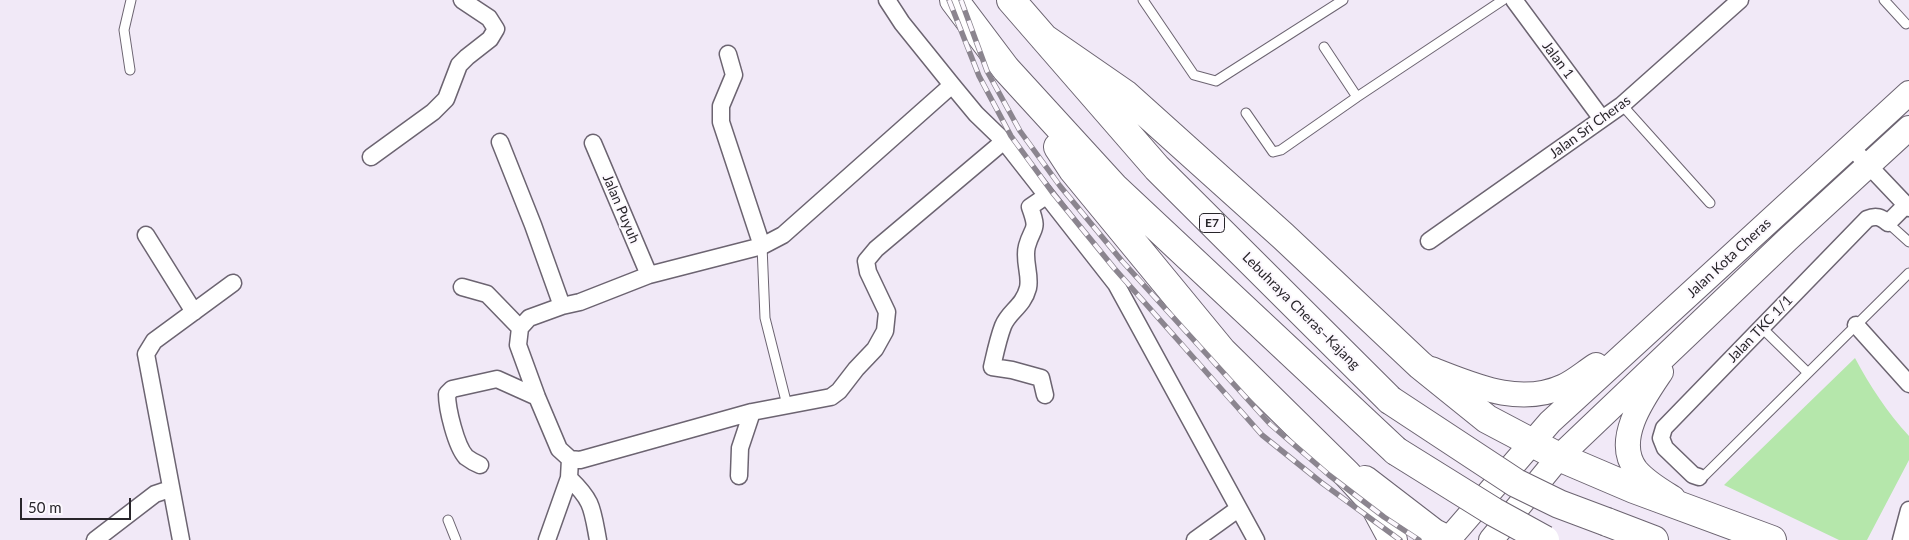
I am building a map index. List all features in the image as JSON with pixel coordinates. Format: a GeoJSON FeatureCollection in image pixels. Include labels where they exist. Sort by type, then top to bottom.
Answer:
{"type":"FeatureCollection","features":[{"type":"Feature","properties":{"kind":"highway"},"geometry":{"type":"LineString","coordinates":[[954,0],[1006,69],[1073,170],[1222,351],[1372,501],[1393,540]]}},
{"type":"Feature","properties":{"kind":"highway","name":"Lebuhraya Cheras–Kajang"},"geometry":{"type":"LineString","coordinates":[[1011,0],[1157,168],[1390,400],[1516,483],[1559,504],[1654,540]]}},
{"type":"Feature","properties":{"kind":"highway"},"geometry":{"type":"LineString","coordinates":[[1044,38],[1125,94],[1283,236],[1420,365],[1487,419],[1559,457],[1634,489],[1772,540]]}},
{"type":"Feature","properties":{"kind":"highway"},"geometry":{"type":"LineString","coordinates":[[1006,69],[1114,187],[1396,451],[1494,512],[1545,540]]}},
{"type":"Feature","properties":{"kind":"highway"},"geometry":{"type":"LineString","coordinates":[[1314,441],[1434,532],[1448,540]]}},
{"type":"Feature","properties":{"kind":"main road","name":"Jalan Kota Cheras"},"geometry":{"type":"LineString","coordinates":[[1448,540],[1550,422],[1909,93]]}},
{"type":"Feature","properties":{"kind":"main road","name":"Jalan Kota Cheras"},"geometry":{"type":"LineString","coordinates":[[1490,540],[1559,457],[1682,339],[1752,279],[1909,128]]}},
{"type":"Feature","properties":{"kind":"main road"},"geometry":{"type":"LineString","coordinates":[[1420,365],[1498,393],[1516,395],[1540,394],[1564,386],[1662,320]]}},
{"type":"Feature","properties":{"kind":"main road"},"geometry":{"type":"LineString","coordinates":[[1682,339],[1636,412],[1630,428],[1628,443],[1631,458],[1636,469],[1654,486],[1689,508]]}},
{"type":"Feature","properties":{"kind":"street"},"geometry":{"type":"LineString","coordinates":[[371,158],[433,112],[446,99],[460,65],[490,39],[496,28],[489,18],[462,0]]}},
{"type":"Feature","properties":{"kind":"street"},"geometry":{"type":"LineString","coordinates":[[888,0],[902,23],[976,114],[1004,142],[1116,284],[1256,540]]}},
{"type":"Feature","properties":{"kind":"street","name":"Jalan 1"},"geometry":{"type":"LineString","coordinates":[[1514,0],[1602,119]]}},
{"type":"Feature","properties":{"kind":"street","name":"Jalan Sri Cheras"},"geometry":{"type":"LineString","coordinates":[[1429,241],[1622,106],[1740,0]]}},
{"type":"Feature","properties":{"kind":"street"},"geometry":{"type":"LineString","coordinates":[[728,54],[734,75],[721,106],[721,122],[762,246]]}},
{"type":"Feature","properties":{"kind":"street"},"geometry":{"type":"LineString","coordinates":[[952,85],[783,235],[762,246],[650,275],[580,302],[562,306],[530,318],[520,328],[518,345],[537,398],[560,449],[570,459],[580,460],[752,412],[831,397],[839,391],[856,369],[876,349],[885,331],[887,312],[868,272],[866,261],[876,249],[1004,142]]}},
{"type":"Feature","properties":{"kind":"street"},"geometry":{"type":"LineString","coordinates":[[500,142],[562,306]]}},
{"type":"Feature","properties":{"kind":"street","name":"Jalan Puyuh"},"geometry":{"type":"LineString","coordinates":[[593,143],[650,275]]}},
{"type":"Feature","properties":{"kind":"street"},"geometry":{"type":"LineString","coordinates":[[1851,147],[1908,207],[1888,223]]}},
{"type":"Feature","properties":{"kind":"street"},"geometry":{"type":"LineString","coordinates":[[1045,395],[1041,378],[992,367],[1003,325],[1024,299],[1029,285],[1026,260],[1027,246],[1035,229],[1035,221],[1030,206],[1046,196]]}},
{"type":"Feature","properties":{"kind":"street","name":"Jalan TKC 1/1"},"geometry":{"type":"LineString","coordinates":[[1699,476],[1693,475],[1665,448],[1661,438],[1664,428],[1867,219],[1873,216],[1879,217],[1888,223]]}},
{"type":"Feature","properties":{"kind":"street"},"geometry":{"type":"LineString","coordinates":[[146,235],[194,312]]}},
{"type":"Feature","properties":{"kind":"street"},"geometry":{"type":"LineString","coordinates":[[181,540],[146,354],[154,341],[233,283]]}},
{"type":"Feature","properties":{"kind":"street"},"geometry":{"type":"LineString","coordinates":[[462,287],[487,294],[520,328]]}},
{"type":"Feature","properties":{"kind":"street"},"geometry":{"type":"LineString","coordinates":[[1856,325],[1909,384]]}},
{"type":"Feature","properties":{"kind":"street"},"geometry":{"type":"LineString","coordinates":[[480,465],[467,458],[460,447],[447,402],[447,394],[452,389],[497,379],[537,398]]}},
{"type":"Feature","properties":{"kind":"street"},"geometry":{"type":"LineString","coordinates":[[739,476],[740,448],[752,412]]}},
{"type":"Feature","properties":{"kind":"street"},"geometry":{"type":"LineString","coordinates":[[547,540],[569,478],[570,459]]}},
{"type":"Feature","properties":{"kind":"street"},"geometry":{"type":"LineString","coordinates":[[569,478],[585,494],[592,509],[598,540]]}},
{"type":"Feature","properties":{"kind":"street"},"geometry":{"type":"LineString","coordinates":[[95,540],[155,494],[170,489]]}},
{"type":"Feature","properties":{"kind":"street"},"geometry":{"type":"LineString","coordinates":[[1195,540],[1238,509]]}},
{"type":"Feature","properties":{"kind":"street"},"geometry":{"type":"LineString","coordinates":[[1901,540],[1909,510]]}},
{"type":"Feature","properties":{"kind":"lane"},"geometry":{"type":"LineString","coordinates":[[130,70],[124,30],[131,0]]}},
{"type":"Feature","properties":{"kind":"lane"},"geometry":{"type":"LineString","coordinates":[[1143,0],[1194,75],[1216,82],[1343,0]]}},
{"type":"Feature","properties":{"kind":"lane"},"geometry":{"type":"LineString","coordinates":[[1246,113],[1273,152],[1281,150],[1503,0]]}},
{"type":"Feature","properties":{"kind":"lane"},"geometry":{"type":"LineString","coordinates":[[1884,0],[1906,24]]}},
{"type":"Feature","properties":{"kind":"lane"},"geometry":{"type":"LineString","coordinates":[[1324,47],[1357,97]]}},
{"type":"Feature","properties":{"kind":"lane"},"geometry":{"type":"LineString","coordinates":[[1622,106],[1710,203]]}},
{"type":"Feature","properties":{"kind":"lane"},"geometry":{"type":"LineString","coordinates":[[1888,223],[1909,242]]}},
{"type":"Feature","properties":{"kind":"lane"},"geometry":{"type":"LineString","coordinates":[[762,246],[765,318],[787,405]]}},
{"type":"Feature","properties":{"kind":"lane"},"geometry":{"type":"LineString","coordinates":[[1699,476],[1705,475],[1909,273]]}},
{"type":"Feature","properties":{"kind":"lane"},"geometry":{"type":"LineString","coordinates":[[1761,327],[1808,373]]}},
{"type":"Feature","properties":{"kind":"lane"},"geometry":{"type":"LineString","coordinates":[[448,520],[456,540]]}},
{"type":"Feature","properties":{"kind":"green space"},"geometry":{"type":"Polygon","coordinates":[[[1855,358],[1879,399],[1909,436],[1909,460],[1867,540],[1839,540],[1724,485],[1855,358]]]}},
{"type":"Feature","properties":{"kind":"railway"},"geometry":{"type":"LineString","coordinates":[[949,0],[979,76],[1011,136],[1052,192],[1114,268],[1262,435],[1322,483],[1400,540]]}},
{"type":"Feature","properties":{"kind":"railway"},"geometry":{"type":"LineString","coordinates":[[961,0],[987,71],[1020,131],[1060,186],[1122,261],[1270,424],[1329,475],[1384,517],[1419,540]]}}]}
